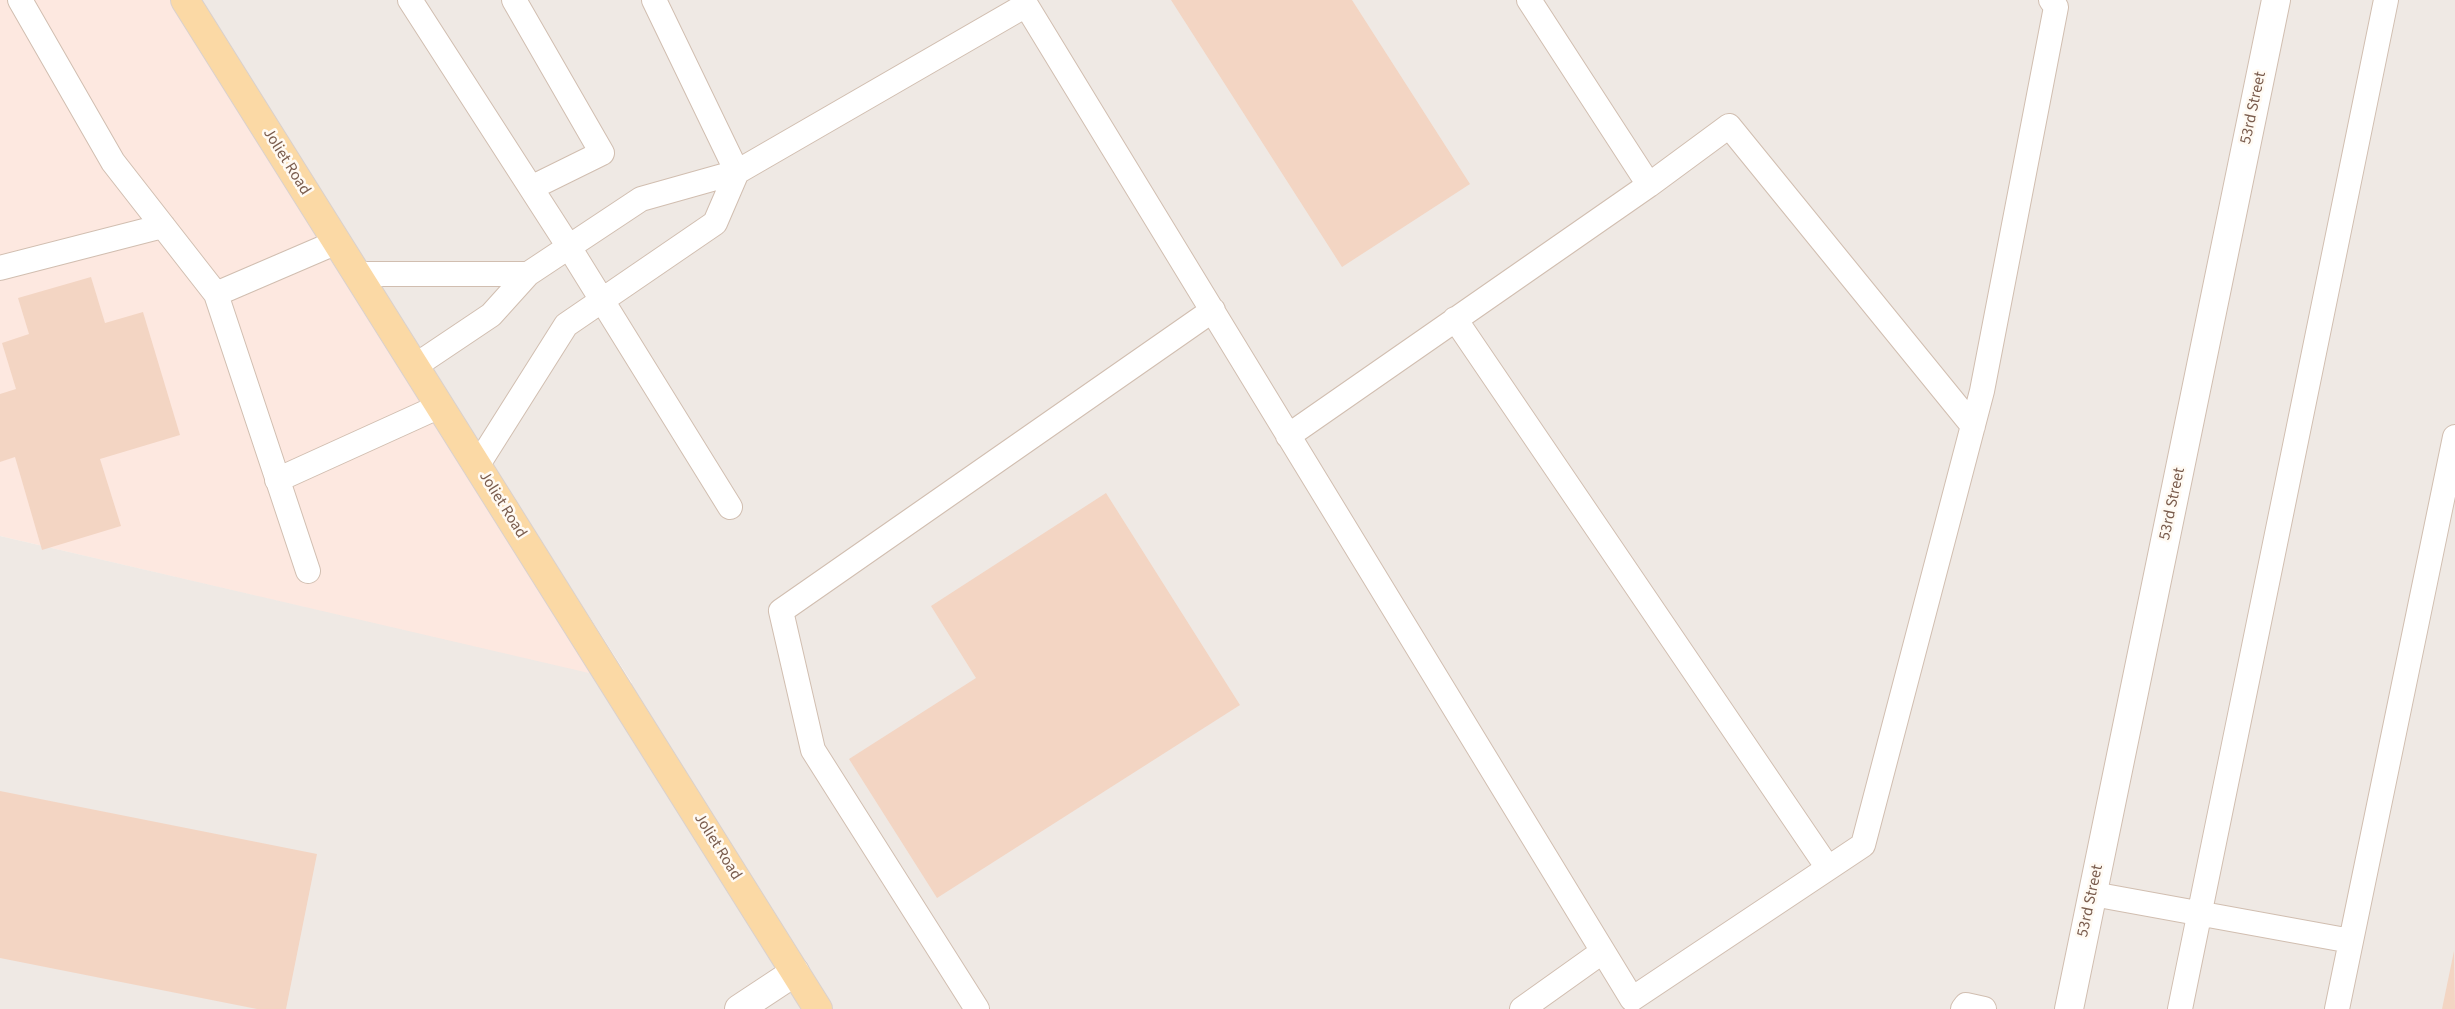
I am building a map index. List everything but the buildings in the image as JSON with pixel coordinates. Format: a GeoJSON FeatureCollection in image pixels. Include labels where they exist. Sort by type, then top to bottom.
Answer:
{"type":"FeatureCollection","features":[{"type":"Feature","properties":{"kind":"main road","name":"Joliet Road"},"geometry":{"type":"LineString","coordinates":[[185,0],[818,1009]]}},
{"type":"Feature","properties":{"kind":"street","name":"53rd Street"},"geometry":{"type":"LineString","coordinates":[[2069,1009],[2276,0]]}},
{"type":"Feature","properties":{"kind":"street"},"geometry":{"type":"LineString","coordinates":[[739,1009],[795,972]]}},
{"type":"Feature","properties":{"kind":"lane"},"geometry":{"type":"LineString","coordinates":[[0,4],[8,0]]}},
{"type":"Feature","properties":{"kind":"lane"},"geometry":{"type":"LineString","coordinates":[[20,0],[113,162],[216,294],[308,571]]}},
{"type":"Feature","properties":{"kind":"lane"},"geometry":{"type":"LineString","coordinates":[[410,0],[569,247],[600,301],[730,507]]}},
{"type":"Feature","properties":{"kind":"lane"},"geometry":{"type":"LineString","coordinates":[[514,0],[602,153],[531,188]]}},
{"type":"Feature","properties":{"kind":"lane"},"geometry":{"type":"LineString","coordinates":[[477,466],[566,325],[715,223],[737,172],[654,0]]}},
{"type":"Feature","properties":{"kind":"lane"},"geometry":{"type":"LineString","coordinates":[[1529,0],[1649,185]]}},
{"type":"Feature","properties":{"kind":"lane"},"geometry":{"type":"LineString","coordinates":[[415,366],[491,314],[528,274],[641,199],[737,172],[1026,5],[1632,1000],[1863,845],[1982,391],[2056,7],[2051,0]]}},
{"type":"Feature","properties":{"kind":"lane"},"geometry":{"type":"LineString","coordinates":[[2180,1009],[2386,0]]}},
{"type":"Feature","properties":{"kind":"lane"},"geometry":{"type":"LineString","coordinates":[[1288,436],[1649,185],[1729,126],[1973,426]]}},
{"type":"Feature","properties":{"kind":"lane"},"geometry":{"type":"LineString","coordinates":[[0,268],[163,226]]}},
{"type":"Feature","properties":{"kind":"lane"},"geometry":{"type":"LineString","coordinates":[[216,294],[337,242]]}},
{"type":"Feature","properties":{"kind":"lane"},"geometry":{"type":"LineString","coordinates":[[356,274],[528,274]]}},
{"type":"Feature","properties":{"kind":"lane"},"geometry":{"type":"LineString","coordinates":[[976,1009],[813,750],[780,611],[1213,310]]}},
{"type":"Feature","properties":{"kind":"lane"},"geometry":{"type":"LineString","coordinates":[[1455,319],[1828,868]]}},
{"type":"Feature","properties":{"kind":"lane"},"geometry":{"type":"LineString","coordinates":[[278,480],[440,406]]}},
{"type":"Feature","properties":{"kind":"lane"},"geometry":{"type":"LineString","coordinates":[[2338,1009],[2455,437]]}},
{"type":"Feature","properties":{"kind":"lane"},"geometry":{"type":"LineString","coordinates":[[2093,894],[2351,941]]}},
{"type":"Feature","properties":{"kind":"lane"},"geometry":{"type":"LineString","coordinates":[[1522,1009],[1602,952]]}},
{"type":"Feature","properties":{"kind":"lane"},"geometry":{"type":"LineString","coordinates":[[1963,1009],[1966,1005],[1984,1009]]}},
{"type":"Feature","properties":{"kind":"shaded area"},"geometry":{"type":"Polygon","coordinates":[[[0,0],[195,0],[632,684],[0,536],[0,0]]]}},
{"type":"Feature","properties":{"kind":"shaded area"},"geometry":{"type":"Polygon","coordinates":[[[195,0],[2455,0],[2455,1009],[0,1009],[0,536],[632,683],[195,0]]]}}]}
